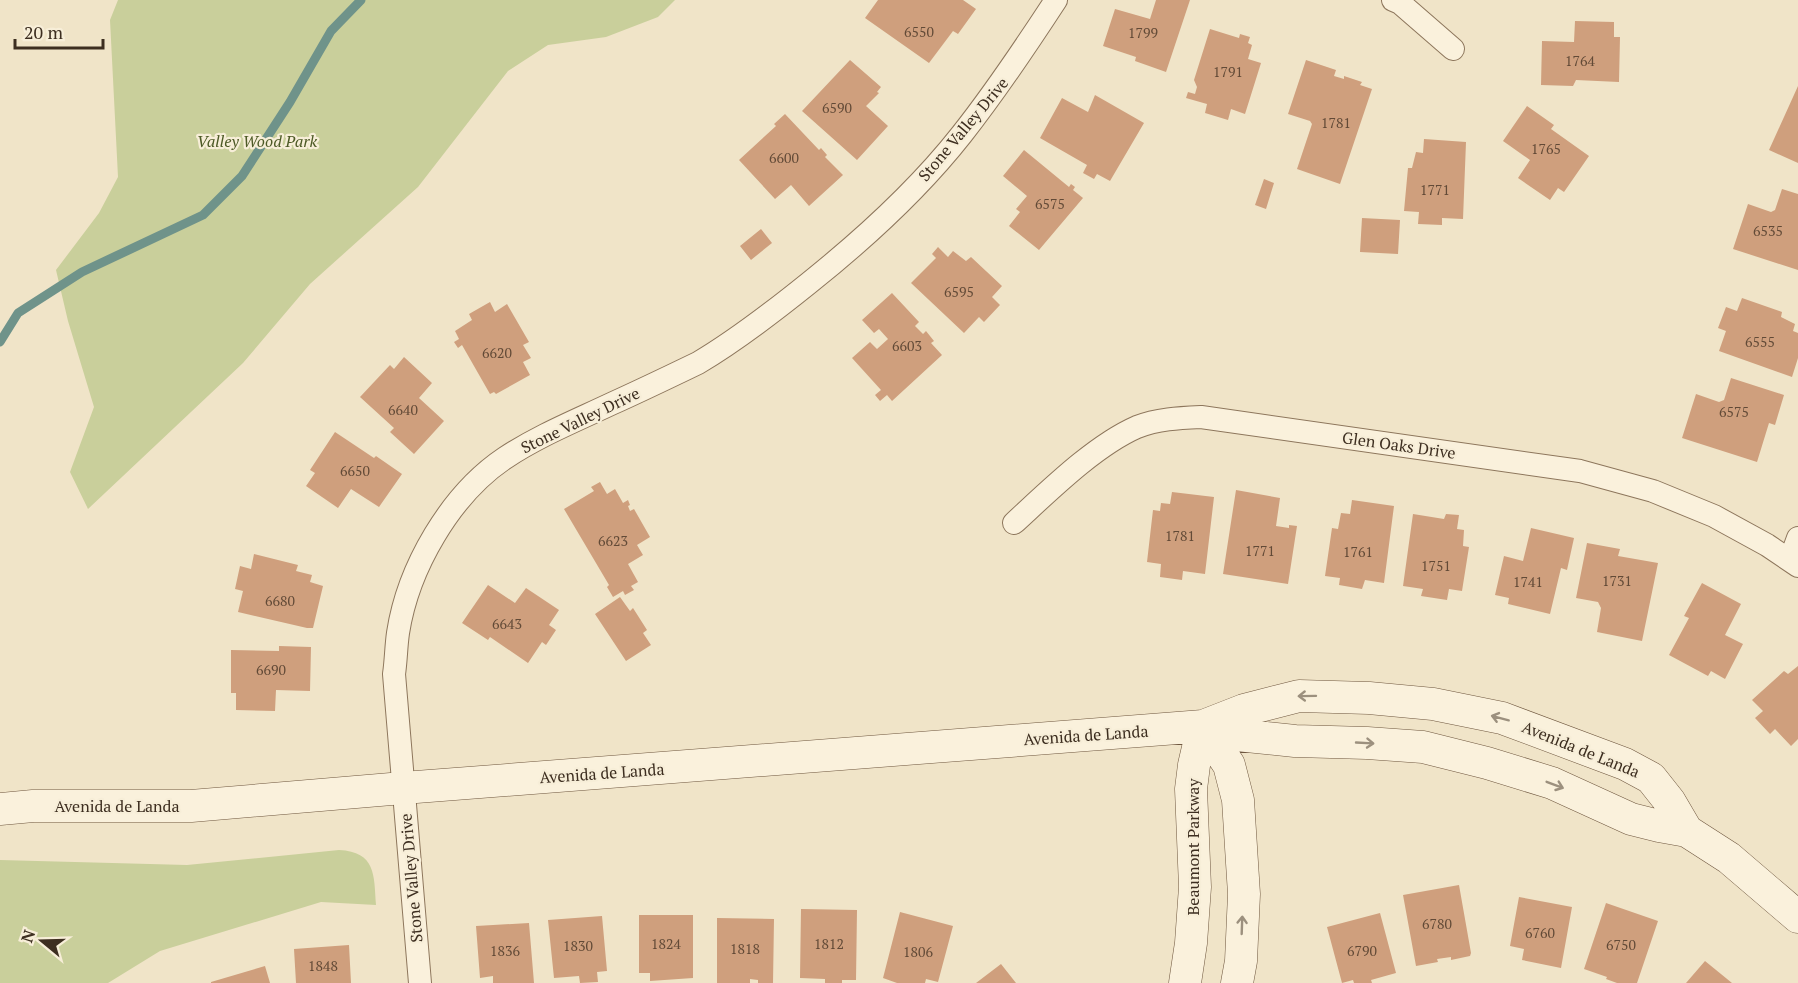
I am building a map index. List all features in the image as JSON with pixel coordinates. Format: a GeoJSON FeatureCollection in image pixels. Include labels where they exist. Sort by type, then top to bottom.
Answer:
{"type":"FeatureCollection","features":[{"type":"Feature","properties":{"kind":"street","name":"Stone Valley Drive"},"geometry":{"type":"LineString","coordinates":[[420,983],[394,674],[398,633],[408,590],[424,554],[447,516],[473,486],[503,459],[542,435],[639,392],[718,351],[786,301],[853,247],[912,190],[961,136],[1013,68],[1056,0]]}},
{"type":"Feature","properties":{"kind":"street"},"geometry":{"type":"LineString","coordinates":[[1393,0],[1400,3],[1453,48]]}},
{"type":"Feature","properties":{"kind":"street","name":"Glen Oaks Drive"},"geometry":{"type":"LineString","coordinates":[[1014,523],[1109,442],[1138,427],[1169,418],[1201,417],[1580,471],[1653,492],[1714,516],[1794,563]]}},
{"type":"Feature","properties":{"kind":"street"},"geometry":{"type":"LineString","coordinates":[[1794,563],[1798,538]]}},
{"type":"Feature","properties":{"kind":"street","name":"Avenida de Landa"},"geometry":{"type":"LineString","coordinates":[[0,809],[33,806],[190,806],[1203,726],[1244,710],[1299,696],[1369,698],[1433,704],[1502,718],[1625,764],[1651,778],[1670,802],[1687,831]]}},
{"type":"Feature","properties":{"kind":"street","name":"Avenida de Landa"},"geometry":{"type":"LineString","coordinates":[[1203,726],[1237,735],[1295,741],[1367,742],[1423,747],[1552,783],[1631,819],[1687,831],[1730,858],[1798,917]]}},
{"type":"Feature","properties":{"kind":"street"},"geometry":{"type":"LineString","coordinates":[[1203,726],[1229,765],[1238,800],[1244,894],[1241,961],[1237,983]]}},
{"type":"Feature","properties":{"kind":"street","name":"Beaumont Parkway"},"geometry":{"type":"LineString","coordinates":[[1185,983],[1191,943],[1195,887],[1191,789],[1203,726]]}},
{"type":"Feature","properties":{"kind":"green space","name":"Valley Wood Park"},"geometry":{"type":"Polygon","coordinates":[[[118,0],[675,0],[658,17],[606,37],[548,45],[508,71],[418,187],[310,284],[243,363],[88,509],[70,472],[94,407],[68,321],[56,270],[99,213],[118,177],[110,20],[118,0]]]}},
{"type":"Feature","properties":{"kind":"green space"},"geometry":{"type":"Polygon","coordinates":[[[339,850],[360,855],[371,867],[376,905],[321,902],[160,951],[108,983],[0,983],[0,860],[187,865],[339,850]]]}},
{"type":"Feature","properties":{"kind":"building"},"geometry":{"type":"Polygon","coordinates":[[[878,0],[963,0],[976,9],[958,34],[953,31],[929,63],[865,18],[878,0]]]}},
{"type":"Feature","properties":{"kind":"building"},"geometry":{"type":"Polygon","coordinates":[[[1156,0],[1190,0],[1166,72],[1135,61],[1136,57],[1103,46],[1115,9],[1150,19],[1156,0]]]}},
{"type":"Feature","properties":{"kind":"building"},"geometry":{"type":"Polygon","coordinates":[[[1575,21],[1614,22],[1614,37],[1620,37],[1619,82],[1576,80],[1573,86],[1541,85],[1542,41],[1574,42],[1575,21]]]}},
{"type":"Feature","properties":{"kind":"building"},"geometry":{"type":"Polygon","coordinates":[[[1210,29],[1239,38],[1240,34],[1250,37],[1248,43],[1252,45],[1248,59],[1261,63],[1245,114],[1231,109],[1228,120],[1205,113],[1207,104],[1186,98],[1188,92],[1195,94],[1197,87],[1194,80],[1210,29]]]}},
{"type":"Feature","properties":{"kind":"building"},"geometry":{"type":"Polygon","coordinates":[[[850,60],[881,87],[877,92],[879,93],[866,106],[888,126],[857,160],[802,111],[850,60]]]}},
{"type":"Feature","properties":{"kind":"building"},"geometry":{"type":"Polygon","coordinates":[[[1306,60],[1336,70],[1334,76],[1344,79],[1344,76],[1362,82],[1360,85],[1372,89],[1340,184],[1297,169],[1312,124],[1310,121],[1288,114],[1306,60]]]}},
{"type":"Feature","properties":{"kind":"building"},"geometry":{"type":"Polygon","coordinates":[[[1798,86],[1798,163],[1769,150],[1798,86]]]}},
{"type":"Feature","properties":{"kind":"building"},"geometry":{"type":"Polygon","coordinates":[[[1095,95],[1144,123],[1110,181],[1097,174],[1094,179],[1083,173],[1087,165],[1040,138],[1062,98],[1088,112],[1095,95]]]}},
{"type":"Feature","properties":{"kind":"building"},"geometry":{"type":"Polygon","coordinates":[[[1527,106],[1554,125],[1551,129],[1589,156],[1564,192],[1558,188],[1550,200],[1518,178],[1530,160],[1503,141],[1527,106]]]}},
{"type":"Feature","properties":{"kind":"building"},"geometry":{"type":"Polygon","coordinates":[[[785,114],[819,150],[821,148],[827,155],[825,157],[843,175],[809,206],[791,185],[775,199],[739,160],[776,126],[774,124],[785,114]]]}},
{"type":"Feature","properties":{"kind":"building"},"geometry":{"type":"Polygon","coordinates":[[[1424,139],[1466,142],[1463,219],[1442,218],[1442,225],[1418,224],[1419,212],[1404,211],[1408,168],[1412,168],[1416,152],[1423,153],[1424,139]]]}},
{"type":"Feature","properties":{"kind":"building"},"geometry":{"type":"Polygon","coordinates":[[[1024,150],[1069,187],[1071,184],[1075,187],[1073,190],[1083,198],[1039,250],[1009,226],[1020,212],[1016,209],[1027,196],[1003,176],[1024,150]]]}},
{"type":"Feature","properties":{"kind":"building"},"geometry":{"type":"Polygon","coordinates":[[[1264,179],[1274,183],[1266,209],[1255,205],[1264,179]]]}},
{"type":"Feature","properties":{"kind":"building"},"geometry":{"type":"Polygon","coordinates":[[[1782,189],[1798,194],[1798,270],[1733,249],[1748,204],[1771,212],[1775,210],[1782,189]]]}},
{"type":"Feature","properties":{"kind":"building"},"geometry":{"type":"Polygon","coordinates":[[[1362,218],[1400,220],[1398,254],[1360,252],[1362,218]]]}},
{"type":"Feature","properties":{"kind":"building"},"geometry":{"type":"Polygon","coordinates":[[[761,229],[772,243],[751,260],[740,246],[761,229]]]}},
{"type":"Feature","properties":{"kind":"building"},"geometry":{"type":"Polygon","coordinates":[[[938,247],[948,257],[953,251],[966,261],[971,257],[1002,286],[992,297],[1000,305],[984,322],[979,317],[964,333],[911,283],[936,258],[932,254],[938,247]]]}},
{"type":"Feature","properties":{"kind":"building"},"geometry":{"type":"Polygon","coordinates":[[[892,293],[919,322],[915,326],[923,334],[926,331],[934,341],[931,343],[942,355],[892,401],[887,395],[880,401],[875,395],[881,390],[852,358],[870,342],[877,349],[888,339],[879,329],[874,333],[862,320],[892,293]]]}},
{"type":"Feature","properties":{"kind":"building"},"geometry":{"type":"Polygon","coordinates":[[[1742,298],[1782,312],[1781,317],[1795,324],[1793,331],[1798,333],[1798,358],[1792,377],[1719,351],[1726,331],[1718,328],[1726,307],[1737,311],[1742,298]]]}},
{"type":"Feature","properties":{"kind":"building"},"geometry":{"type":"Polygon","coordinates":[[[490,302],[495,312],[507,304],[529,342],[523,345],[531,358],[523,362],[530,375],[496,394],[494,392],[490,394],[462,345],[458,348],[454,342],[459,339],[455,331],[472,320],[469,314],[490,302]]]}},
{"type":"Feature","properties":{"kind":"building"},"geometry":{"type":"Polygon","coordinates":[[[404,357],[432,383],[419,398],[444,421],[414,454],[390,432],[394,428],[360,397],[390,365],[394,369],[404,357]]]}},
{"type":"Feature","properties":{"kind":"building"},"geometry":{"type":"Polygon","coordinates":[[[1731,378],[1784,395],[1775,425],[1769,423],[1757,462],[1682,438],[1696,394],[1719,402],[1724,400],[1731,378]]]}},
{"type":"Feature","properties":{"kind":"building"},"geometry":{"type":"Polygon","coordinates":[[[335,432],[402,474],[379,507],[351,489],[338,508],[306,486],[315,473],[310,470],[335,432]]]}},
{"type":"Feature","properties":{"kind":"building"},"geometry":{"type":"Polygon","coordinates":[[[600,482],[607,494],[615,489],[623,503],[628,500],[630,511],[634,509],[650,537],[637,545],[643,555],[628,564],[638,582],[631,586],[634,590],[625,595],[623,591],[613,597],[607,587],[609,585],[564,509],[594,491],[591,487],[600,482]]]}},
{"type":"Feature","properties":{"kind":"building"},"geometry":{"type":"Polygon","coordinates":[[[1236,490],[1280,498],[1276,526],[1289,528],[1289,525],[1297,526],[1288,584],[1223,574],[1236,490]]]}},
{"type":"Feature","properties":{"kind":"building"},"geometry":{"type":"Polygon","coordinates":[[[1172,492],[1214,497],[1205,574],[1183,571],[1182,580],[1160,577],[1161,564],[1147,562],[1153,510],[1160,511],[1161,503],[1170,504],[1172,492]]]}},
{"type":"Feature","properties":{"kind":"building"},"geometry":{"type":"Polygon","coordinates":[[[1352,500],[1394,506],[1384,583],[1365,580],[1362,589],[1339,585],[1340,578],[1325,576],[1332,528],[1338,529],[1341,513],[1350,514],[1352,500]]]}},
{"type":"Feature","properties":{"kind":"building"},"geometry":{"type":"Polygon","coordinates":[[[1413,514],[1444,519],[1446,514],[1459,515],[1457,529],[1464,530],[1463,546],[1469,547],[1462,591],[1449,589],[1447,600],[1421,596],[1423,589],[1403,586],[1413,514]]]}},
{"type":"Feature","properties":{"kind":"building"},"geometry":{"type":"Polygon","coordinates":[[[1531,528],[1574,538],[1567,570],[1561,568],[1550,614],[1508,604],[1509,598],[1495,595],[1504,556],[1523,561],[1531,528]]]}},
{"type":"Feature","properties":{"kind":"building"},"geometry":{"type":"Polygon","coordinates":[[[1587,543],[1620,549],[1618,556],[1658,563],[1642,641],[1597,632],[1601,608],[1598,602],[1576,598],[1587,543]]]}},
{"type":"Feature","properties":{"kind":"building"},"geometry":{"type":"Polygon","coordinates":[[[254,554],[298,565],[296,571],[312,575],[310,582],[323,586],[313,628],[238,612],[243,591],[235,589],[240,566],[251,569],[254,554]]]}},
{"type":"Feature","properties":{"kind":"building"},"geometry":{"type":"Polygon","coordinates":[[[1702,583],[1741,604],[1725,635],[1743,644],[1725,679],[1711,671],[1708,676],[1669,655],[1689,618],[1684,616],[1702,583]]]}},
{"type":"Feature","properties":{"kind":"building"},"geometry":{"type":"Polygon","coordinates":[[[488,585],[515,603],[526,588],[559,610],[549,625],[556,630],[546,645],[542,642],[528,663],[490,637],[488,640],[462,623],[488,585]]]}},
{"type":"Feature","properties":{"kind":"building"},"geometry":{"type":"Polygon","coordinates":[[[620,597],[630,611],[633,608],[647,630],[643,633],[651,645],[626,661],[595,614],[620,597]]]}},
{"type":"Feature","properties":{"kind":"building"},"geometry":{"type":"Polygon","coordinates":[[[279,646],[311,647],[310,691],[276,690],[275,711],[236,710],[236,693],[231,693],[231,650],[279,651],[279,646]]]}},
{"type":"Feature","properties":{"kind":"building"},"geometry":{"type":"Polygon","coordinates":[[[1798,666],[1798,739],[1791,746],[1775,729],[1770,734],[1755,718],[1763,711],[1752,700],[1784,671],[1788,674],[1798,666]]]}},
{"type":"Feature","properties":{"kind":"building"},"geometry":{"type":"Polygon","coordinates":[[[1459,885],[1470,956],[1451,960],[1451,957],[1437,959],[1438,962],[1416,966],[1403,895],[1459,885]]]}},
{"type":"Feature","properties":{"kind":"building"},"geometry":{"type":"Polygon","coordinates":[[[1519,897],[1572,907],[1561,968],[1522,960],[1524,949],[1510,946],[1519,897]]]}},
{"type":"Feature","properties":{"kind":"building"},"geometry":{"type":"Polygon","coordinates":[[[1606,903],[1658,921],[1637,983],[1617,983],[1584,969],[1606,903]]]}},
{"type":"Feature","properties":{"kind":"building"},"geometry":{"type":"Polygon","coordinates":[[[801,909],[857,910],[856,980],[825,983],[825,979],[800,978],[801,909]]]}},
{"type":"Feature","properties":{"kind":"building"},"geometry":{"type":"Polygon","coordinates":[[[900,912],[953,926],[938,982],[926,979],[925,983],[897,983],[883,978],[900,912]]]}},
{"type":"Feature","properties":{"kind":"building"},"geometry":{"type":"Polygon","coordinates":[[[1380,913],[1396,973],[1371,980],[1372,983],[1354,983],[1353,980],[1342,983],[1327,927],[1380,913]]]}},
{"type":"Feature","properties":{"kind":"building"},"geometry":{"type":"Polygon","coordinates":[[[639,915],[693,915],[693,978],[650,981],[650,973],[639,973],[639,915]]]}},
{"type":"Feature","properties":{"kind":"building"},"geometry":{"type":"Polygon","coordinates":[[[602,916],[607,971],[597,972],[598,982],[580,983],[579,976],[554,978],[548,920],[602,916]]]}},
{"type":"Feature","properties":{"kind":"building"},"geometry":{"type":"Polygon","coordinates":[[[717,918],[774,919],[773,983],[758,983],[758,980],[750,979],[750,983],[717,983],[717,918]]]}},
{"type":"Feature","properties":{"kind":"building"},"geometry":{"type":"Polygon","coordinates":[[[529,923],[534,983],[493,983],[493,976],[480,978],[476,926],[529,923]]]}},
{"type":"Feature","properties":{"kind":"building"},"geometry":{"type":"Polygon","coordinates":[[[349,945],[351,983],[296,983],[294,949],[349,945]]]}},
{"type":"Feature","properties":{"kind":"building"},"geometry":{"type":"Polygon","coordinates":[[[1705,961],[1732,983],[1686,983],[1705,961]]]}},
{"type":"Feature","properties":{"kind":"building"},"geometry":{"type":"Polygon","coordinates":[[[1001,964],[1016,983],[976,983],[1001,964]]]}},
{"type":"Feature","properties":{"kind":"building"},"geometry":{"type":"Polygon","coordinates":[[[265,966],[270,983],[211,983],[211,982],[265,966]]]}},
{"type":"Feature","properties":{"kind":"waterway"},"geometry":{"type":"LineString","coordinates":[[0,342],[18,313],[82,272],[203,215],[242,176],[290,102],[331,31],[361,0]]}}]}
